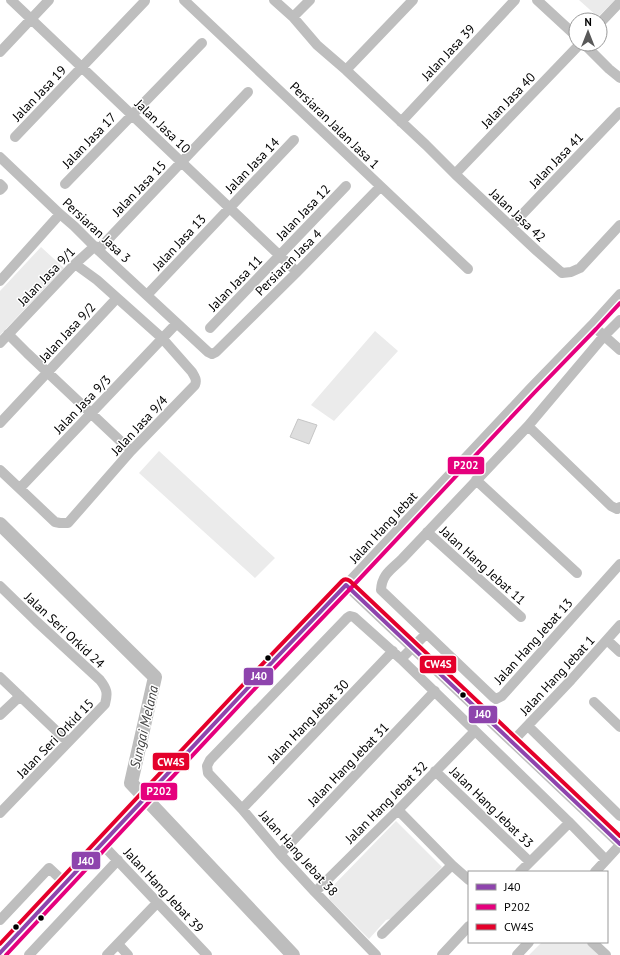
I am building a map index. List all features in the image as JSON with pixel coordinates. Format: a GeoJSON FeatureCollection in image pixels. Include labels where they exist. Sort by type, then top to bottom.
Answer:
{"type":"FeatureCollection","features":[{"type":"Feature","properties":{"kind":"street","name":"Jalan Jasa 10"},"geometry":{"type":"LineString","coordinates":[[11,0],[297,272]]}},
{"type":"Feature","properties":{"kind":"street"},"geometry":{"type":"LineString","coordinates":[[0,52],[49,0]]}},
{"type":"Feature","properties":{"kind":"street","name":"Jalan Jasa 42"},"geometry":{"type":"LineString","coordinates":[[274,0],[293,17],[317,45],[346,70],[510,226],[562,273],[571,272],[580,268],[620,225]]}},
{"type":"Feature","properties":{"kind":"street"},"geometry":{"type":"LineString","coordinates":[[293,17],[310,0]]}},
{"type":"Feature","properties":{"kind":"street"},"geometry":{"type":"LineString","coordinates":[[346,70],[413,0]]}},
{"type":"Feature","properties":{"kind":"street","name":"Jalan Jasa 39"},"geometry":{"type":"LineString","coordinates":[[401,122],[515,0]]}},
{"type":"Feature","properties":{"kind":"street"},"geometry":{"type":"LineString","coordinates":[[537,0],[568,29]]}},
{"type":"Feature","properties":{"kind":"street","name":"Jalan Jasa 19"},"geometry":{"type":"LineString","coordinates":[[15,137],[145,1]]}},
{"type":"Feature","properties":{"kind":"street","name":"Persiaran Jalan Jasa 1"},"geometry":{"type":"LineString","coordinates":[[188,2],[468,270]]}},
{"type":"Feature","properties":{"kind":"street"},"geometry":{"type":"LineString","coordinates":[[608,15],[620,2]]}},
{"type":"Feature","properties":{"kind":"street","name":"Jalan Jasa 17"},"geometry":{"type":"LineString","coordinates":[[65,184],[202,43]]}},
{"type":"Feature","properties":{"kind":"street","name":"Jalan Jasa 40"},"geometry":{"type":"LineString","coordinates":[[455,174],[572,52]]}},
{"type":"Feature","properties":{"kind":"street"},"geometry":{"type":"LineString","coordinates":[[592,52],[620,78]]}},
{"type":"Feature","properties":{"kind":"street","name":"Jalan Jasa 15"},"geometry":{"type":"LineString","coordinates":[[97,248],[182,162],[248,92]]}},
{"type":"Feature","properties":{"kind":"street","name":"Jalan Jasa 41"},"geometry":{"type":"LineString","coordinates":[[510,226],[620,112]]}},
{"type":"Feature","properties":{"kind":"street","name":"Jalan Jasa 14"},"geometry":{"type":"LineString","coordinates":[[230,208],[294,140]]}},
{"type":"Feature","properties":{"kind":"street","name":"Persiaran Jasa 3"},"geometry":{"type":"LineString","coordinates":[[0,157],[208,352],[212,354]]}},
{"type":"Feature","properties":{"kind":"street","name":"Jalan Jasa 12"},"geometry":{"type":"LineString","coordinates":[[279,256],[346,186]]}},
{"type":"Feature","properties":{"kind":"street","name":"Persiaran Jasa 4"},"geometry":{"type":"LineString","coordinates":[[212,354],[216,352],[297,272],[380,187]]}},
{"type":"Feature","properties":{"kind":"street","name":"Jalan Jasa 13"},"geometry":{"type":"LineString","coordinates":[[147,295],[230,208]]}},
{"type":"Feature","properties":{"kind":"street"},"geometry":{"type":"LineString","coordinates":[[0,281],[60,214]]}},
{"type":"Feature","properties":{"kind":"street","name":"Jalan Jasa 9/1"},"geometry":{"type":"LineString","coordinates":[[0,343],[75,264],[97,248]]}},
{"type":"Feature","properties":{"kind":"street","name":"Jalan Jasa 11"},"geometry":{"type":"LineString","coordinates":[[210,328],[279,256]]}},
{"type":"Feature","properties":{"kind":"street"},"geometry":{"type":"LineString","coordinates":[[75,264],[97,280],[162,338],[177,322]]}},
{"type":"Feature","properties":{"kind":"street","name":"Jalan Hang Jebat"},"geometry":{"type":"LineString","coordinates":[[0,953],[258,677],[346,586],[620,294]]}},
{"type":"Feature","properties":{"kind":"street","name":"Jalan Jasa 9/2"},"geometry":{"type":"LineString","coordinates":[[0,423],[117,298]]}},
{"type":"Feature","properties":{"kind":"street"},"geometry":{"type":"LineString","coordinates":[[427,532],[528,426],[604,336],[620,320]]}},
{"type":"Feature","properties":{"kind":"street"},"geometry":{"type":"LineString","coordinates":[[592,325],[620,350]]}},
{"type":"Feature","properties":{"kind":"street"},"geometry":{"type":"LineString","coordinates":[[8,334],[131,451]]}},
{"type":"Feature","properties":{"kind":"street","name":"Jalan Jasa 9/3"},"geometry":{"type":"LineString","coordinates":[[20,488],[162,338]]}},
{"type":"Feature","properties":{"kind":"street","name":"Jalan Jasa 9/4"},"geometry":{"type":"LineString","coordinates":[[20,488],[55,522],[68,523],[131,451],[195,385],[196,381],[192,372],[162,338]]}},
{"type":"Feature","properties":{"kind":"street"},"geometry":{"type":"LineString","coordinates":[[528,426],[611,506],[617,509],[620,507]]}},
{"type":"Feature","properties":{"kind":"street"},"geometry":{"type":"LineString","coordinates":[[0,470],[20,488]]}},
{"type":"Feature","properties":{"kind":"street"},"geometry":{"type":"LineString","coordinates":[[476,480],[577,573]]}},
{"type":"Feature","properties":{"kind":"street","name":"Jalan Hang Jebat 13"},"geometry":{"type":"LineString","coordinates":[[427,532],[385,576],[381,582],[381,590],[496,699],[502,696],[620,564]]}},
{"type":"Feature","properties":{"kind":"street","name":"Jalan Hang Jebat 11"},"geometry":{"type":"LineString","coordinates":[[427,532],[521,617]]}},
{"type":"Feature","properties":{"kind":"street","name":"Jalan Seri Orkid 24"},"geometry":{"type":"LineString","coordinates":[[0,586],[100,680],[106,687],[108,696]]}},
{"type":"Feature","properties":{"kind":"street"},"geometry":{"type":"LineString","coordinates":[[346,586],[620,845],[596,871]]}},
{"type":"Feature","properties":{"kind":"street","name":"Jalan Hang Jebat 38"},"geometry":{"type":"LineString","coordinates":[[376,955],[280,854],[242,809],[208,773],[207,766],[210,760],[346,618],[350,616],[354,617],[393,652]]}},
{"type":"Feature","properties":{"kind":"street","name":"Jalan Hang Jebat 1"},"geometry":{"type":"LineString","coordinates":[[512,742],[571,680],[620,625]]}},
{"type":"Feature","properties":{"kind":"street"},"geometry":{"type":"LineString","coordinates":[[401,659],[426,634]]}},
{"type":"Feature","properties":{"kind":"street"},"geometry":{"type":"LineString","coordinates":[[607,640],[620,652]]}},
{"type":"Feature","properties":{"kind":"street"},"geometry":{"type":"LineString","coordinates":[[393,652],[475,730],[606,860]]}},
{"type":"Feature","properties":{"kind":"street","name":"Jalan Hang Jebat 30"},"geometry":{"type":"LineString","coordinates":[[242,809],[393,652]]}},
{"type":"Feature","properties":{"kind":"street"},"geometry":{"type":"LineString","coordinates":[[0,677],[68,742]]}},
{"type":"Feature","properties":{"kind":"street","name":"Jalan Hang Jebat 31"},"geometry":{"type":"LineString","coordinates":[[280,854],[435,692]]}},
{"type":"Feature","properties":{"kind":"street"},"geometry":{"type":"LineString","coordinates":[[0,716],[20,696]]}},
{"type":"Feature","properties":{"kind":"street","name":"Jalan Seri Orkid 15"},"geometry":{"type":"LineString","coordinates":[[0,813],[105,704],[108,696]]}},
{"type":"Feature","properties":{"kind":"street"},"geometry":{"type":"LineString","coordinates":[[594,702],[620,727]]}},
{"type":"Feature","properties":{"kind":"street"},"geometry":{"type":"LineString","coordinates":[[528,726],[620,816]]}},
{"type":"Feature","properties":{"kind":"street","name":"Jalan Hang Jebat 32"},"geometry":{"type":"LineString","coordinates":[[315,892],[398,810],[475,730]]}},
{"type":"Feature","properties":{"kind":"street","name":"Jalan Hang Jebat 33"},"geometry":{"type":"LineString","coordinates":[[435,771],[530,862]]}},
{"type":"Feature","properties":{"kind":"street"},"geometry":{"type":"LineString","coordinates":[[398,810],[468,879]]}},
{"type":"Feature","properties":{"kind":"street"},"geometry":{"type":"LineString","coordinates":[[521,871],[569,822]]}},
{"type":"Feature","properties":{"kind":"street","name":"Jalan Hang Jebat 39"},"geometry":{"type":"LineString","coordinates":[[102,844],[207,955]]}},
{"type":"Feature","properties":{"kind":"street"},"geometry":{"type":"LineString","coordinates":[[29,955],[118,860]]}},
{"type":"Feature","properties":{"kind":"street"},"geometry":{"type":"LineString","coordinates":[[382,934],[452,865]]}},
{"type":"Feature","properties":{"kind":"street"},"geometry":{"type":"LineString","coordinates":[[0,920],[48,868],[65,883]]}},
{"type":"Feature","properties":{"kind":"street"},"geometry":{"type":"LineString","coordinates":[[107,955],[157,903]]}},
{"type":"Feature","properties":{"kind":"street"},"geometry":{"type":"LineString","coordinates":[[442,955],[468,927]]}},
{"type":"Feature","properties":{"kind":"street"},"geometry":{"type":"LineString","coordinates":[[517,955],[528,943]]}},
{"type":"Feature","properties":{"kind":"street"},"geometry":{"type":"LineString","coordinates":[[593,943],[606,955]]}},
{"type":"Feature","properties":{"kind":"street"},"geometry":{"type":"LineString","coordinates":[[118,944],[128,955]]}},
{"type":"Feature","properties":{"kind":"shaded area"},"geometry":{"type":"Polygon","coordinates":[[[579,0],[615,0],[603,12],[592,12],[579,0]]]}},
{"type":"Feature","properties":{"kind":"shaded area"},"geometry":{"type":"Polygon","coordinates":[[[41,247],[64,268],[0,335],[0,291],[41,247]]]}},
{"type":"Feature","properties":{"kind":"shaded area"},"geometry":{"type":"Polygon","coordinates":[[[375,331],[398,351],[334,421],[311,405],[375,331]]]}},
{"type":"Feature","properties":{"kind":"shaded area"},"geometry":{"type":"Polygon","coordinates":[[[159,451],[275,558],[255,578],[139,473],[159,451]]]}},
{"type":"Feature","properties":{"kind":"shaded area"},"geometry":{"type":"Polygon","coordinates":[[[396,821],[442,867],[393,918],[386,920],[369,939],[330,900],[328,893],[330,889],[396,821]]]}},
{"type":"Feature","properties":{"kind":"shaded area"},"geometry":{"type":"Polygon","coordinates":[[[541,943],[587,943],[600,955],[529,955],[541,943]]]}},
{"type":"Feature","properties":{"kind":"building"},"geometry":{"type":"Polygon","coordinates":[[[298,419],[317,425],[309,444],[290,437],[298,419]]]}},
{"type":"Feature","properties":{"kind":"waterway","name":"Sungai Melana"},"geometry":{"type":"LineString","coordinates":[[0,524],[155,677],[131,783],[293,955]]}},
{"type":"Feature","properties":{"kind":"transit line","name":"P202"},"geometry":{"type":"LineString","coordinates":[[6,955],[262,681],[620,303]]}},
{"type":"Feature","properties":{"kind":"transit line","name":"CW4S"},"geometry":{"type":"LineString","coordinates":[[0,944],[254,673],[342,581],[345,580],[350,581],[620,836]]}},
{"type":"Feature","properties":{"kind":"transit line","name":"J40"},"geometry":{"type":"LineString","coordinates":[[346,585],[620,844]]}},
{"type":"Feature","properties":{"kind":"transit line","name":"J40"},"geometry":{"type":"LineString","coordinates":[[0,953],[346,585]]}}]}
